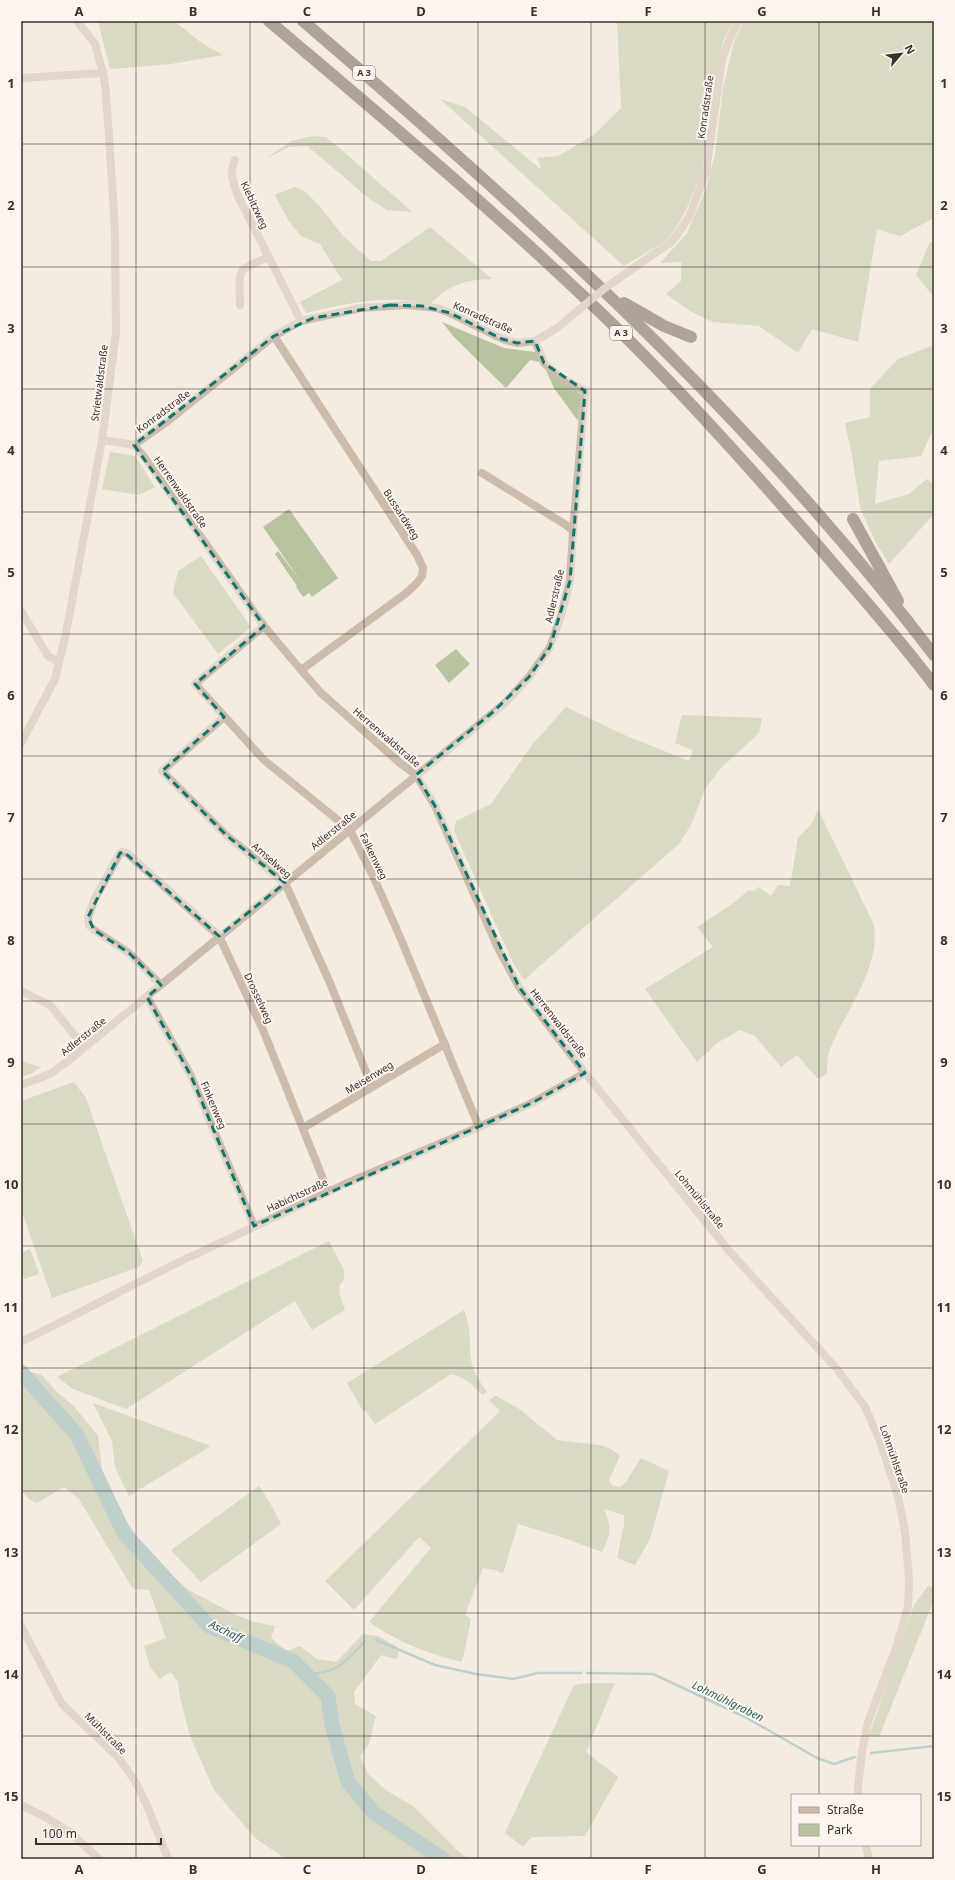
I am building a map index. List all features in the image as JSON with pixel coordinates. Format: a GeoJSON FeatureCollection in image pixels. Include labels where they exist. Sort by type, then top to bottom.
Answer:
{"type":"FeatureCollection","features":[{"type":"Feature","properties":{"kind":"highway","name":"A 3"},"geometry":{"type":"LineString","coordinates":[[269,21],[468,191],[603,315],[649,360],[740,456],[904,646],[934,685]]}},
{"type":"Feature","properties":{"kind":"highway","name":"A 3"},"geometry":{"type":"LineString","coordinates":[[303,21],[425,126],[611,296],[677,361],[755,443],[808,502],[915,630],[934,655]]}},
{"type":"Feature","properties":{"kind":"highway"},"geometry":{"type":"LineString","coordinates":[[611,296],[664,326],[691,337]]}},
{"type":"Feature","properties":{"kind":"highway"},"geometry":{"type":"LineString","coordinates":[[853,519],[915,630]]}},
{"type":"Feature","properties":{"kind":"street","name":"Strietwaldstraße"},"geometry":{"type":"LineString","coordinates":[[21,743],[51,688],[59,662],[102,440],[116,333],[114,203],[103,73],[95,44],[77,21]]}},
{"type":"Feature","properties":{"kind":"street","name":"Konradstraße"},"geometry":{"type":"LineString","coordinates":[[134,445],[168,421],[274,336],[302,321],[375,306],[390,305],[422,306],[450,313],[502,339],[517,343],[535,341],[557,328],[604,288],[670,243],[677,235],[688,217],[706,172],[722,60],[730,38],[739,21]]}},
{"type":"Feature","properties":{"kind":"street"},"geometry":{"type":"LineString","coordinates":[[21,78],[103,73]]}},
{"type":"Feature","properties":{"kind":"street","name":"Kiebitzweg"},"geometry":{"type":"LineString","coordinates":[[235,160],[231,167],[231,177],[237,194],[302,321]]}},
{"type":"Feature","properties":{"kind":"street"},"geometry":{"type":"LineString","coordinates":[[240,305],[240,274],[244,267],[269,257]]}},
{"type":"Feature","properties":{"kind":"street","name":"Bussardweg"},"geometry":{"type":"LineString","coordinates":[[274,336],[424,568],[422,576],[405,594],[301,670]]}},
{"type":"Feature","properties":{"kind":"street","name":"Adlerstraße"},"geometry":{"type":"LineString","coordinates":[[21,1085],[50,1074],[161,985],[505,702],[529,677],[550,647],[561,616],[570,581],[585,392],[559,376],[544,363],[535,341]]}},
{"type":"Feature","properties":{"kind":"street"},"geometry":{"type":"LineString","coordinates":[[102,440],[134,445]]}},
{"type":"Feature","properties":{"kind":"street","name":"Herrenwaldstraße"},"geometry":{"type":"LineString","coordinates":[[134,445],[145,458],[264,626],[301,670],[327,699],[400,763],[416,775],[435,806],[498,948],[519,987],[635,1134]]}},
{"type":"Feature","properties":{"kind":"street"},"geometry":{"type":"LineString","coordinates":[[482,473],[566,525],[573,531]]}},
{"type":"Feature","properties":{"kind":"street"},"geometry":{"type":"LineString","coordinates":[[21,612],[48,656],[59,662]]}},
{"type":"Feature","properties":{"kind":"street","name":"Falkenweg"},"geometry":{"type":"LineString","coordinates":[[264,626],[195,684],[264,760],[350,830],[374,878],[446,1044],[479,1127]]}},
{"type":"Feature","properties":{"kind":"street","name":"Amselweg"},"geometry":{"type":"LineString","coordinates":[[224,717],[162,771],[226,835],[285,883],[330,983],[372,1087]]}},
{"type":"Feature","properties":{"kind":"street","name":"Drosselweg"},"geometry":{"type":"LineString","coordinates":[[161,985],[129,953],[94,930],[89,925],[88,917],[94,900],[120,853],[124,852],[128,854],[219,936],[263,1030],[328,1191]]}},
{"type":"Feature","properties":{"kind":"street"},"geometry":{"type":"LineString","coordinates":[[21,991],[50,1005],[84,1047]]}},
{"type":"Feature","properties":{"kind":"street","name":"Finkenweg"},"geometry":{"type":"LineString","coordinates":[[147,996],[191,1076],[254,1226]]}},
{"type":"Feature","properties":{"kind":"street","name":"Meisenweg"},"geometry":{"type":"LineString","coordinates":[[303,1128],[446,1044]]}},
{"type":"Feature","properties":{"kind":"street","name":"Habichtstraße"},"geometry":{"type":"LineString","coordinates":[[21,1342],[174,1264],[328,1191],[532,1103],[585,1072]]}},
{"type":"Feature","properties":{"kind":"street","name":"Lohmühlstraße"},"geometry":{"type":"LineString","coordinates":[[635,1134],[730,1252],[837,1369],[865,1407],[887,1460],[898,1496],[905,1532],[909,1578],[908,1607],[896,1648],[868,1722],[862,1751],[858,1794]]}},
{"type":"Feature","properties":{"kind":"street","name":"Mühlstraße"},"geometry":{"type":"LineString","coordinates":[[21,1626],[62,1704],[118,1757],[135,1782],[148,1808],[168,1859]]}},
{"type":"Feature","properties":{"kind":"street"},"geometry":{"type":"LineString","coordinates":[[21,1805],[47,1818],[71,1833],[99,1859]]}},
{"type":"Feature","properties":{"kind":"street"},"geometry":{"type":"LineString","coordinates":[[866,1846],[869,1859]]}},
{"type":"Feature","properties":{"kind":"highlighted area"},"geometry":{"type":"Polygon","coordinates":[[[390,305],[422,306],[450,313],[502,339],[517,343],[535,341],[544,363],[585,391],[570,581],[550,647],[529,677],[493,712],[416,775],[435,806],[519,987],[585,1073],[532,1103],[254,1226],[191,1076],[147,997],[161,985],[129,953],[94,930],[88,917],[120,853],[124,852],[219,936],[285,883],[226,835],[162,771],[224,717],[195,684],[264,626],[134,445],[274,336],[313,318],[390,305]]]}},
{"type":"Feature","properties":{"kind":"green space"},"geometry":{"type":"Polygon","coordinates":[[[98,21],[174,21],[203,44],[223,55],[171,64],[110,69],[98,21]]]}},
{"type":"Feature","properties":{"kind":"green space"},"geometry":{"type":"Polygon","coordinates":[[[617,21],[734,21],[724,39],[713,85],[702,172],[686,210],[674,231],[666,241],[624,266],[440,99],[465,107],[542,170],[537,158],[558,156],[595,134],[621,108],[617,21]]]}},
{"type":"Feature","properties":{"kind":"green space"},"geometry":{"type":"Polygon","coordinates":[[[744,21],[934,21],[934,218],[900,236],[877,229],[858,342],[812,329],[798,353],[759,326],[713,322],[690,311],[666,294],[681,281],[681,262],[660,263],[687,233],[706,189],[715,154],[723,88],[734,42],[744,21]]]}},
{"type":"Feature","properties":{"kind":"green space"},"geometry":{"type":"Polygon","coordinates":[[[313,136],[325,137],[335,144],[412,212],[387,210],[371,200],[307,146],[289,147],[267,158],[291,141],[313,136]]]}},
{"type":"Feature","properties":{"kind":"green space"},"geometry":{"type":"Polygon","coordinates":[[[295,187],[306,192],[322,209],[344,237],[371,261],[381,261],[430,227],[492,279],[458,284],[444,292],[430,304],[398,300],[368,301],[306,313],[300,302],[342,280],[320,244],[301,236],[288,220],[275,195],[295,187]]]}},
{"type":"Feature","properties":{"kind":"green space"},"geometry":{"type":"Polygon","coordinates":[[[930,242],[934,243],[934,297],[916,275],[930,242]]]}},
{"type":"Feature","properties":{"kind":"green space"},"geometry":{"type":"Polygon","coordinates":[[[442,322],[504,348],[535,352],[540,362],[530,360],[506,388],[454,337],[442,322]]]}},
{"type":"Feature","properties":{"kind":"green space"},"geometry":{"type":"Polygon","coordinates":[[[934,345],[934,427],[921,456],[879,461],[875,504],[909,494],[927,479],[934,484],[934,514],[889,564],[876,543],[860,508],[853,460],[845,423],[870,417],[870,389],[898,359],[934,345]]]}},
{"type":"Feature","properties":{"kind":"green space"},"geometry":{"type":"Polygon","coordinates":[[[546,370],[575,389],[581,395],[578,421],[554,388],[546,370]]]}},
{"type":"Feature","properties":{"kind":"green space"},"geometry":{"type":"Polygon","coordinates":[[[110,452],[135,456],[155,487],[139,495],[102,489],[110,452]]]}},
{"type":"Feature","properties":{"kind":"green space"},"geometry":{"type":"Polygon","coordinates":[[[289,509],[338,578],[312,597],[309,593],[303,597],[296,587],[297,586],[275,554],[278,551],[302,583],[263,527],[289,509]]]}},
{"type":"Feature","properties":{"kind":"green space"},"geometry":{"type":"Polygon","coordinates":[[[201,556],[251,627],[218,654],[173,593],[178,571],[201,556]]]}},
{"type":"Feature","properties":{"kind":"green space"},"geometry":{"type":"Polygon","coordinates":[[[456,649],[470,664],[449,683],[435,665],[456,649]]]}},
{"type":"Feature","properties":{"kind":"green space"},"geometry":{"type":"Polygon","coordinates":[[[566,707],[622,734],[689,761],[693,750],[675,743],[682,715],[762,718],[759,733],[721,768],[705,789],[692,823],[680,843],[524,980],[513,963],[454,831],[456,821],[491,804],[532,745],[566,707]]]}},
{"type":"Feature","properties":{"kind":"green space"},"geometry":{"type":"Polygon","coordinates":[[[818,809],[874,925],[872,958],[860,989],[830,1049],[827,1074],[818,1079],[797,1055],[781,1067],[755,1036],[740,1030],[717,1043],[697,1062],[645,989],[713,947],[697,927],[735,902],[749,890],[754,891],[759,887],[771,896],[778,885],[790,886],[798,838],[812,823],[818,809]]]}},
{"type":"Feature","properties":{"kind":"green space"},"geometry":{"type":"Polygon","coordinates":[[[21,1061],[41,1067],[31,1074],[21,1077],[21,1061]]]}},
{"type":"Feature","properties":{"kind":"green space"},"geometry":{"type":"Polygon","coordinates":[[[74,1082],[86,1098],[143,1261],[139,1267],[52,1298],[21,1209],[21,1101],[74,1082]]]}},
{"type":"Feature","properties":{"kind":"green space"},"geometry":{"type":"Polygon","coordinates":[[[329,1241],[344,1270],[344,1280],[340,1285],[339,1292],[345,1310],[312,1330],[295,1301],[126,1409],[73,1389],[57,1377],[329,1241]]]}},
{"type":"Feature","properties":{"kind":"green space"},"geometry":{"type":"Polygon","coordinates":[[[30,1249],[39,1274],[24,1279],[21,1271],[21,1253],[30,1249]]]}},
{"type":"Feature","properties":{"kind":"green space"},"geometry":{"type":"Polygon","coordinates":[[[464,1310],[468,1321],[471,1360],[479,1380],[487,1391],[483,1395],[464,1379],[451,1374],[375,1424],[366,1411],[363,1411],[347,1383],[464,1310]]]}},
{"type":"Feature","properties":{"kind":"green space"},"geometry":{"type":"Polygon","coordinates":[[[21,1362],[31,1372],[42,1375],[57,1392],[74,1406],[98,1436],[102,1470],[115,1505],[151,1556],[187,1589],[232,1613],[254,1622],[275,1626],[271,1638],[287,1651],[300,1646],[317,1659],[336,1662],[363,1634],[378,1636],[397,1647],[399,1656],[395,1659],[381,1655],[354,1692],[355,1704],[376,1716],[369,1744],[360,1757],[369,1775],[386,1790],[414,1807],[460,1853],[469,1859],[286,1859],[255,1838],[214,1790],[190,1736],[180,1697],[178,1682],[171,1672],[160,1679],[150,1667],[144,1646],[166,1638],[149,1590],[133,1589],[79,1499],[64,1487],[37,1503],[30,1500],[21,1490],[21,1362]]]}},
{"type":"Feature","properties":{"kind":"green space"},"geometry":{"type":"Polygon","coordinates":[[[496,1396],[518,1408],[557,1440],[600,1445],[611,1449],[620,1455],[609,1481],[613,1486],[620,1487],[626,1482],[641,1458],[669,1471],[650,1539],[635,1565],[617,1558],[624,1525],[624,1515],[604,1509],[609,1526],[609,1536],[602,1552],[561,1537],[518,1524],[503,1574],[495,1570],[483,1568],[465,1615],[471,1619],[462,1662],[437,1655],[403,1642],[369,1622],[431,1548],[419,1537],[354,1610],[325,1581],[500,1411],[489,1400],[496,1396]]]}},
{"type":"Feature","properties":{"kind":"green space"},"geometry":{"type":"Polygon","coordinates":[[[93,1403],[211,1446],[129,1496],[115,1467],[112,1441],[93,1403]]]}},
{"type":"Feature","properties":{"kind":"green space"},"geometry":{"type":"Polygon","coordinates":[[[259,1486],[281,1524],[201,1582],[171,1550],[259,1486]]]}},
{"type":"Feature","properties":{"kind":"green space"},"geometry":{"type":"Polygon","coordinates":[[[929,1585],[934,1590],[934,1600],[879,1737],[869,1736],[914,1605],[929,1585]]]}},
{"type":"Feature","properties":{"kind":"green space"},"geometry":{"type":"Polygon","coordinates":[[[590,1683],[615,1683],[586,1752],[618,1777],[585,1836],[532,1837],[523,1847],[505,1833],[574,1685],[590,1683]]]}},
{"type":"Feature","properties":{"kind":"waterway","name":"Aschaff"},"geometry":{"type":"LineString","coordinates":[[21,1372],[77,1435],[124,1533],[209,1626],[293,1661],[328,1696],[332,1725],[348,1782],[374,1813],[443,1859]]}},
{"type":"Feature","properties":{"kind":"waterway","name":"Lohmühlgraben"},"geometry":{"type":"LineString","coordinates":[[376,1640],[435,1665],[476,1674],[513,1679],[538,1673],[581,1673]]}},
{"type":"Feature","properties":{"kind":"waterway","name":"Lohmühlgraben"},"geometry":{"type":"LineString","coordinates":[[306,1674],[325,1672],[333,1669],[346,1661],[365,1641]]}},
{"type":"Feature","properties":{"kind":"waterway","name":"Lohmühlgraben"},"geometry":{"type":"LineString","coordinates":[[587,1673],[653,1674],[745,1717],[817,1758],[834,1764],[855,1757]]}},
{"type":"Feature","properties":{"kind":"waterway","name":"Lohmühlgraben"},"geometry":{"type":"LineString","coordinates":[[871,1753],[934,1746]]}}]}
